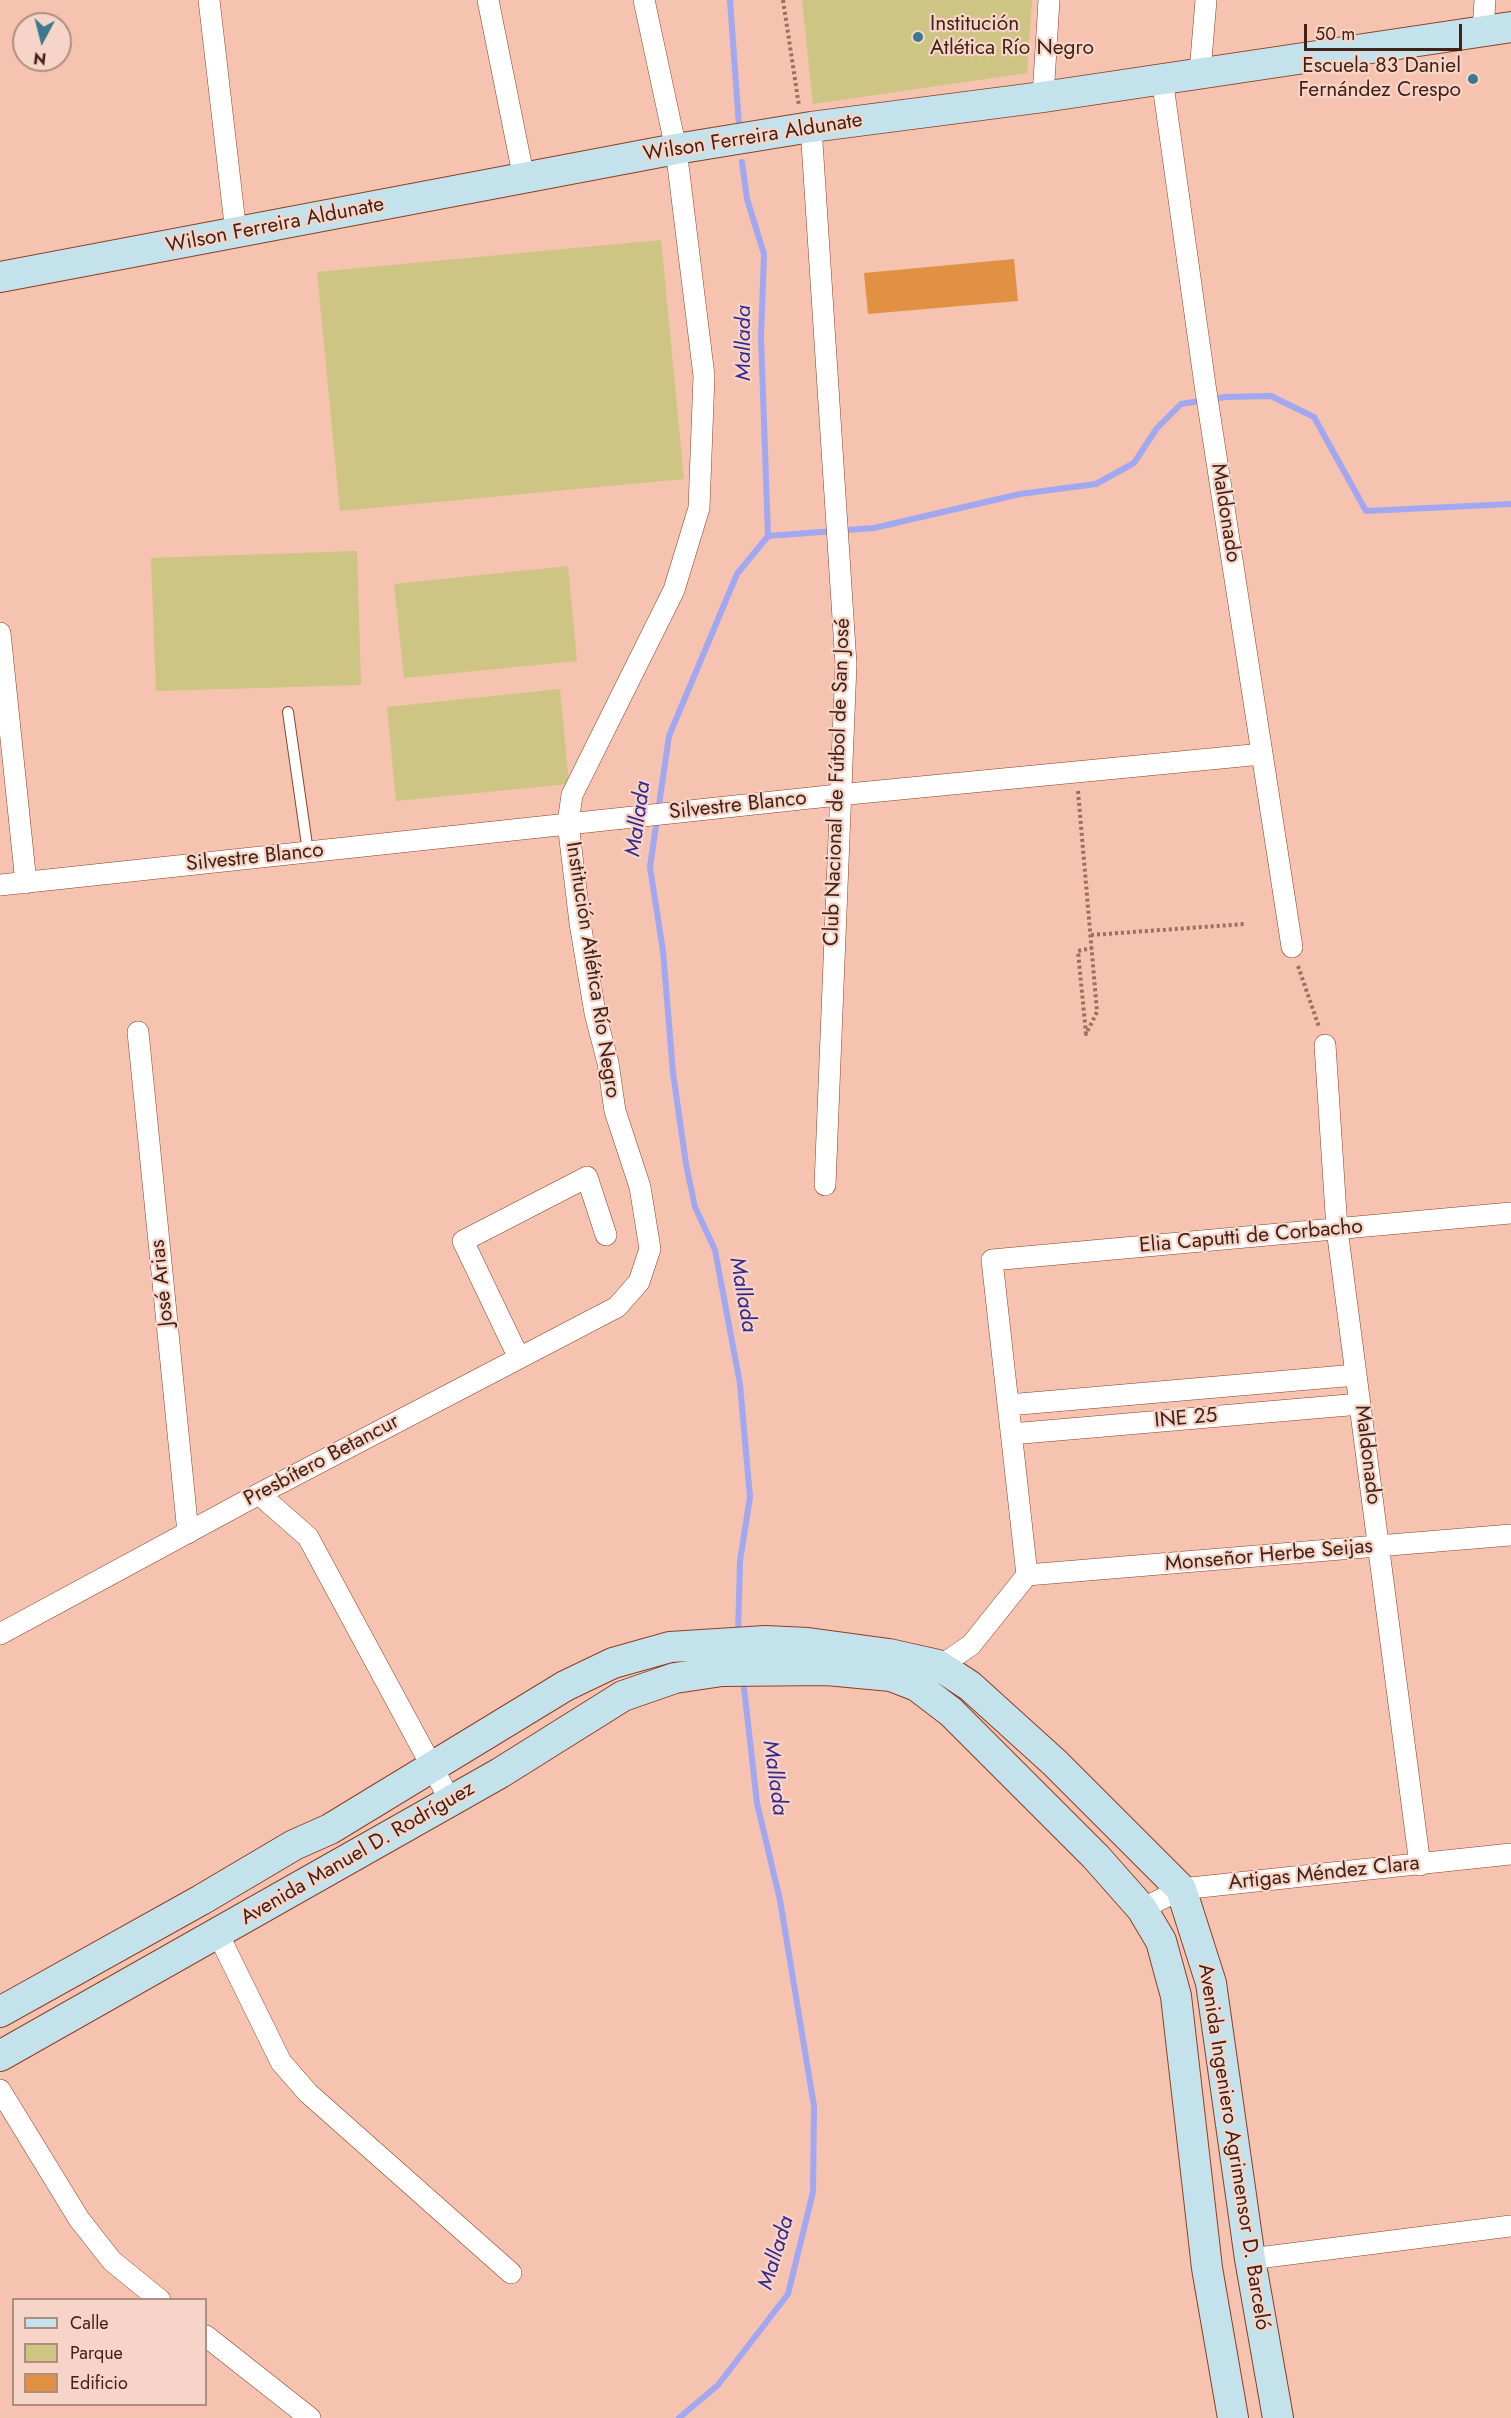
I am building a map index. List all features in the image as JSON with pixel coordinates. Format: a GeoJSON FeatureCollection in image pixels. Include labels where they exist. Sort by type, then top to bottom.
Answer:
{"type":"FeatureCollection","features":[{"type":"Feature","properties":{"kind":"street"},"geometry":{"type":"LineString","coordinates":[[209,0],[236,233]]}},
{"type":"Feature","properties":{"kind":"street"},"geometry":{"type":"LineString","coordinates":[[488,0],[524,179]]}},
{"type":"Feature","properties":{"kind":"street","name":"Institución Atlética Río Negro"},"geometry":{"type":"LineString","coordinates":[[639,1282],[650,1249],[640,1187],[615,1111],[608,1063],[595,1013],[580,923],[568,823],[572,795],[674,590],[699,508],[704,376],[676,148],[644,0]]}},
{"type":"Feature","properties":{"kind":"street"},"geometry":{"type":"LineString","coordinates":[[1042,97],[1050,0]]}},
{"type":"Feature","properties":{"kind":"street"},"geometry":{"type":"LineString","coordinates":[[1200,72],[1206,0]]}},
{"type":"Feature","properties":{"kind":"street"},"geometry":{"type":"LineString","coordinates":[[1485,0],[1497,29]]}},
{"type":"Feature","properties":{"kind":"street","name":"Wilson Ferreira Aldunate"},"geometry":{"type":"LineString","coordinates":[[0,277],[524,179],[676,148],[812,127],[1042,97],[1497,29]]}},
{"type":"Feature","properties":{"kind":"street","name":"Maldonado"},"geometry":{"type":"LineString","coordinates":[[1162,78],[1205,385],[1292,947]]}},
{"type":"Feature","properties":{"kind":"street","name":"Club Nacional de Fútbol de San José"},"geometry":{"type":"LineString","coordinates":[[812,127],[846,664],[838,795],[825,1185]]}},
{"type":"Feature","properties":{"kind":"street"},"geometry":{"type":"LineString","coordinates":[[0,633],[26,883]]}},
{"type":"Feature","properties":{"kind":"street","name":"Silvestre Blanco"},"geometry":{"type":"LineString","coordinates":[[0,885],[568,823],[1262,754]]}},
{"type":"Feature","properties":{"kind":"street","name":"José Arias"},"geometry":{"type":"LineString","coordinates":[[138,1032],[188,1533]]}},
{"type":"Feature","properties":{"kind":"street","name":"Maldonado"},"geometry":{"type":"LineString","coordinates":[[1325,1045],[1337,1229],[1420,1864]]}},
{"type":"Feature","properties":{"kind":"street"},"geometry":{"type":"LineString","coordinates":[[519,1358],[463,1241],[587,1177],[606,1235]]}},
{"type":"Feature","properties":{"kind":"street","name":"Elia Caputti de Corbacho"},"geometry":{"type":"LineString","coordinates":[[1008,1405],[992,1260],[1511,1213]]}},
{"type":"Feature","properties":{"kind":"street","name":"Presbítero Betancur"},"geometry":{"type":"LineString","coordinates":[[0,1634],[259,1494],[616,1306],[639,1282]]}},
{"type":"Feature","properties":{"kind":"street","name":"INE 25"},"geometry":{"type":"LineString","coordinates":[[1008,1405],[1356,1375]]}},
{"type":"Feature","properties":{"kind":"street","name":"INE 25"},"geometry":{"type":"LineString","coordinates":[[1011,1434],[1360,1404]]}},
{"type":"Feature","properties":{"kind":"street"},"geometry":{"type":"LineString","coordinates":[[917,1686],[938,1665],[971,1645],[1027,1575],[1008,1405]]}},
{"type":"Feature","properties":{"kind":"street"},"geometry":{"type":"LineString","coordinates":[[259,1494],[308,1536],[450,1800]]}},
{"type":"Feature","properties":{"kind":"street","name":"Monseñor Herbe Seijas"},"geometry":{"type":"LineString","coordinates":[[1027,1575],[1379,1548],[1511,1535]]}},
{"type":"Feature","properties":{"kind":"street","name":"Avenida Ingeniero Agrimensor D. Barceló"},"geometry":{"type":"LineString","coordinates":[[766,1655],[808,1643],[889,1654],[938,1665],[970,1686],[1055,1763],[1181,1889],[1211,1983],[1250,2259],[1278,2418]]}},
{"type":"Feature","properties":{"kind":"street","name":"Avenida Manuel D. Rodríguez"},"geometry":{"type":"LineString","coordinates":[[0,2012],[201,1900],[294,1845],[330,1829],[565,1686],[614,1663],[670,1647],[721,1657]]}},
{"type":"Feature","properties":{"kind":"street","name":"Avenida Ingeniero Agrimensor D. Barceló"},"geometry":{"type":"LineString","coordinates":[[721,1657],[766,1655],[891,1676],[917,1686],[951,1712],[1096,1857],[1142,1909],[1161,1941],[1176,1996],[1207,2268],[1233,2418]]}},
{"type":"Feature","properties":{"kind":"street","name":"Avenida Manuel D. Rodríguez"},"geometry":{"type":"LineString","coordinates":[[0,2056],[500,1773],[623,1696],[675,1678],[721,1657]]}},
{"type":"Feature","properties":{"kind":"street","name":"Artigas Méndez Clara"},"geometry":{"type":"LineString","coordinates":[[1142,1909],[1181,1889],[1511,1854]]}},
{"type":"Feature","properties":{"kind":"street"},"geometry":{"type":"LineString","coordinates":[[218,1934],[281,2062],[308,2093],[511,2273]]}},
{"type":"Feature","properties":{"kind":"street"},"geometry":{"type":"LineString","coordinates":[[0,2090],[79,2218],[111,2262],[157,2298]]}},
{"type":"Feature","properties":{"kind":"street"},"geometry":{"type":"LineString","coordinates":[[1250,2259],[1511,2226]]}},
{"type":"Feature","properties":{"kind":"street"},"geometry":{"type":"LineString","coordinates":[[207,2337],[310,2418]]}},
{"type":"Feature","properties":{"kind":"lane"},"geometry":{"type":"LineString","coordinates":[[288,712],[308,852]]}},
{"type":"Feature","properties":{"kind":"path"},"geometry":{"type":"LineString","coordinates":[[783,0],[798,103],[812,127]]}},
{"type":"Feature","properties":{"kind":"path"},"geometry":{"type":"LineString","coordinates":[[1077,772],[1091,935],[1097,1012],[1086,1034],[1078,951],[1092,948]]}},
{"type":"Feature","properties":{"kind":"path"},"geometry":{"type":"LineString","coordinates":[[1091,935],[1245,924]]}},
{"type":"Feature","properties":{"kind":"path"},"geometry":{"type":"LineString","coordinates":[[1292,947],[1325,1045]]}},
{"type":"Feature","properties":{"kind":"green space","name":"Institución Atlética Río Negro"},"geometry":{"type":"Polygon","coordinates":[[[802,0],[1032,0],[1027,73],[813,104],[802,0]]]}},
{"type":"Feature","properties":{"kind":"green space"},"geometry":{"type":"Polygon","coordinates":[[[661,240],[684,479],[340,511],[317,272],[661,240]]]}},
{"type":"Feature","properties":{"kind":"green space"},"geometry":{"type":"Polygon","coordinates":[[[357,551],[361,685],[156,691],[151,558],[357,551]]]}},
{"type":"Feature","properties":{"kind":"green space"},"geometry":{"type":"Polygon","coordinates":[[[568,566],[577,661],[404,678],[394,584],[568,566]]]}},
{"type":"Feature","properties":{"kind":"green space"},"geometry":{"type":"Polygon","coordinates":[[[560,689],[569,784],[396,801],[387,707],[560,689]]]}},
{"type":"Feature","properties":{"kind":"building"},"geometry":{"type":"Polygon","coordinates":[[[1014,259],[1018,301],[868,314],[864,273],[1014,259]]]}},
{"type":"Feature","properties":{"kind":"waterway","name":"Mallada"},"geometry":{"type":"LineString","coordinates":[[730,0],[739,126]]}},
{"type":"Feature","properties":{"kind":"waterway","name":"Mallada"},"geometry":{"type":"LineString","coordinates":[[738,1636],[740,1561],[750,1497],[740,1384],[715,1250],[695,1207],[686,1164],[673,1073],[663,951],[650,867],[669,736],[737,574],[768,536],[761,337],[764,254],[747,199],[742,162]]}},
{"type":"Feature","properties":{"kind":"waterway"},"geometry":{"type":"LineString","coordinates":[[768,536],[874,528],[1020,494],[1096,484],[1134,463],[1157,428],[1181,404],[1225,397],[1271,396],[1314,417],[1366,511],[1511,504]]}},
{"type":"Feature","properties":{"kind":"waterway","name":"Mallada"},"geometry":{"type":"LineString","coordinates":[[679,2418],[718,2385],[788,2294],[813,2192],[814,2106],[780,1900],[757,1803],[743,1679]]}},
{"type":"Feature","properties":{"kind":"place","name":"Institución Atlética Río Negro"},"geometry":{"type":"Point","coordinates":[918,37]}},
{"type":"Feature","properties":{"kind":"place","name":"Escuela 83 Daniel Fernández Crespo"},"geometry":{"type":"Point","coordinates":[1473,79]}}]}
